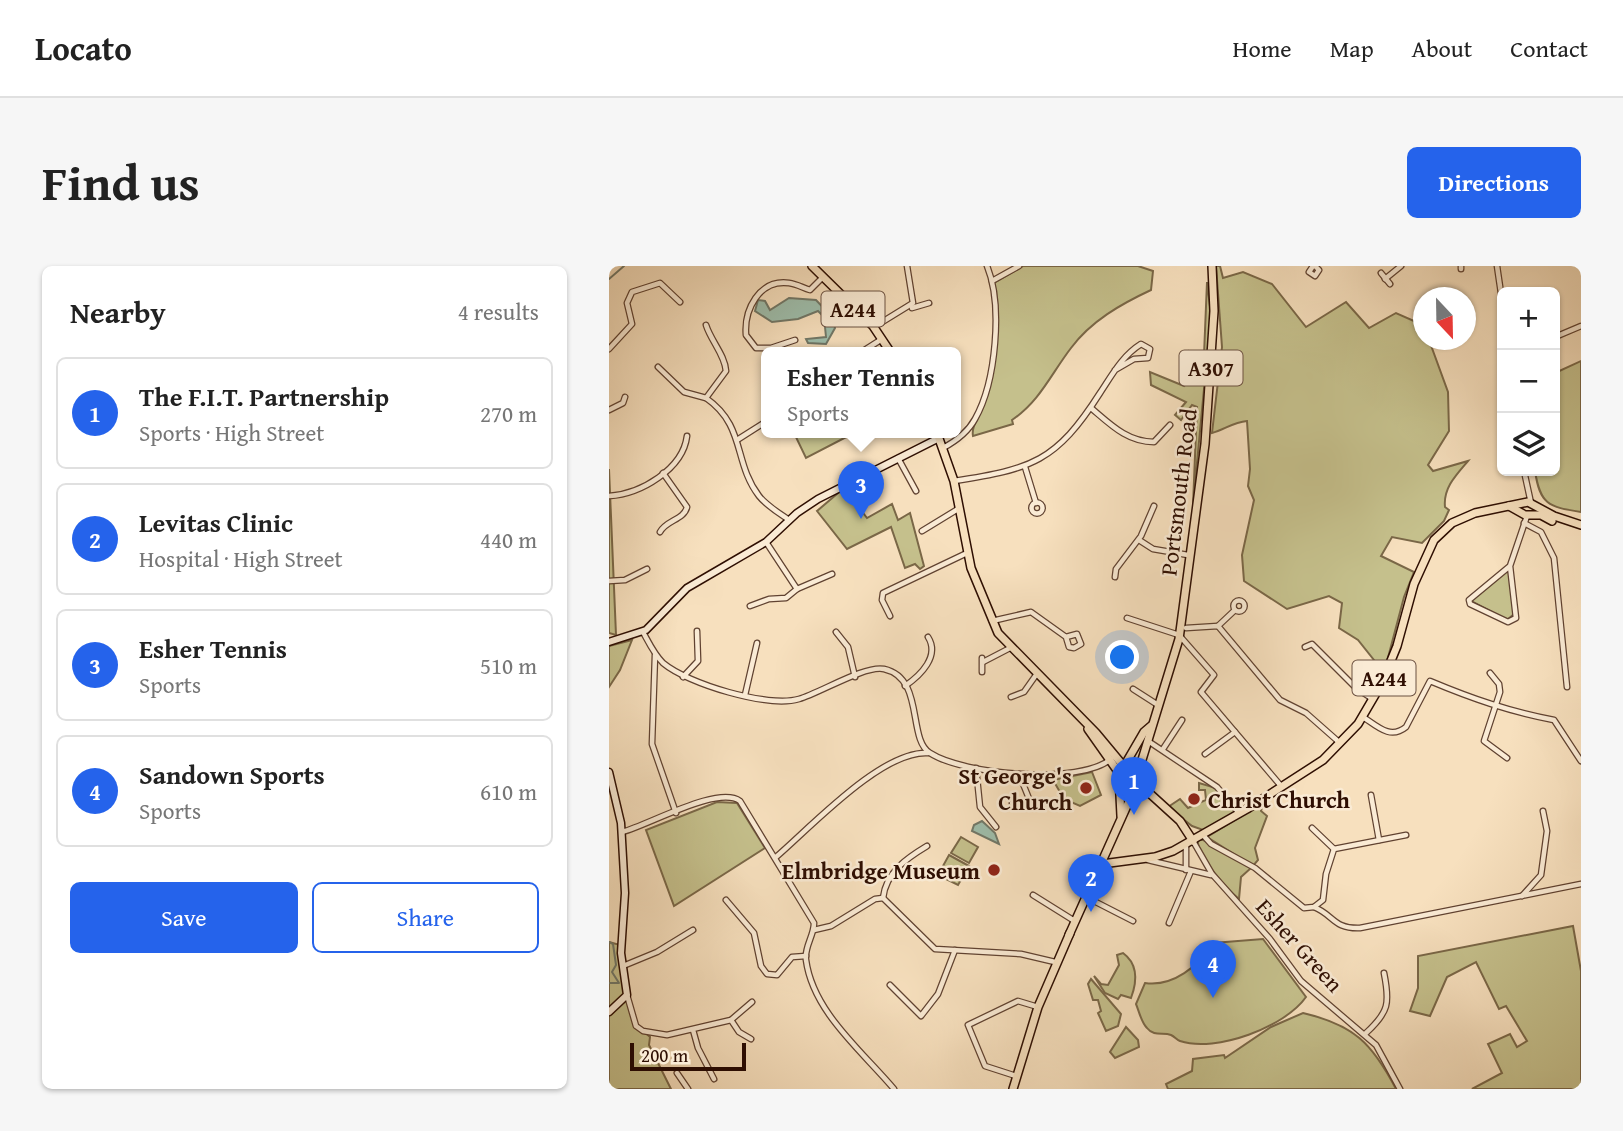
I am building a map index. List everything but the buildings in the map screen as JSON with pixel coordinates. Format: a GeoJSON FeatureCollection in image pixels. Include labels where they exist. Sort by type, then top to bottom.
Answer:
{"type":"FeatureCollection","features":[{"type":"Feature","properties":{"kind":"main road","name":"A244"},"geometry":{"type":"LineString","coordinates":[[812,266],[874,327],[888,347]]}},
{"type":"Feature","properties":{"kind":"main road","name":"Portsmouth Road"},"geometry":{"type":"LineString","coordinates":[[1179,637],[1206,431],[1214,312],[1212,266]]}},
{"type":"Feature","properties":{"kind":"main road"},"geometry":{"type":"LineString","coordinates":[[939,438],[954,481],[967,553],[991,621],[1010,648],[1086,726],[1112,758],[1187,831],[1203,835]]}},
{"type":"Feature","properties":{"kind":"main road","name":"A244"},"geometry":{"type":"LineString","coordinates":[[1190,843],[1313,768],[1363,717],[1389,667],[1414,583],[1434,540],[1460,519],[1484,509],[1528,503]]}},
{"type":"Feature","properties":{"kind":"main road"},"geometry":{"type":"LineString","coordinates":[[1526,516],[1528,503]]}},
{"type":"Feature","properties":{"kind":"main road"},"geometry":{"type":"LineString","coordinates":[[1526,516],[1528,503]]}},
{"type":"Feature","properties":{"kind":"main road"},"geometry":{"type":"LineString","coordinates":[[1528,503],[1581,527]]}},
{"type":"Feature","properties":{"kind":"main road"},"geometry":{"type":"LineString","coordinates":[[1509,506],[1526,516],[1581,527]]}},
{"type":"Feature","properties":{"kind":"main road","name":"A307"},"geometry":{"type":"LineString","coordinates":[[1013,1089],[1055,962],[1102,864],[1136,781],[1179,637]]}},
{"type":"Feature","properties":{"kind":"main road","name":"A307"},"geometry":{"type":"LineString","coordinates":[[1121,821],[1119,775],[1144,732],[1151,726]]}},
{"type":"Feature","properties":{"kind":"main road"},"geometry":{"type":"LineString","coordinates":[[1112,758],[1119,775]]}},
{"type":"Feature","properties":{"kind":"main road"},"geometry":{"type":"LineString","coordinates":[[1102,864],[1167,854],[1190,843],[1187,831]]}},
{"type":"Feature","properties":{"kind":"main road"},"geometry":{"type":"LineString","coordinates":[[1106,854],[1118,860]]}},
{"type":"Feature","properties":{"kind":"main road","name":"A307"},"geometry":{"type":"LineString","coordinates":[[1075,920],[1088,898],[1090,888]]}},
{"type":"Feature","properties":{"kind":"street"},"geometry":{"type":"LineString","coordinates":[[907,266],[913,303],[907,309]]}},
{"type":"Feature","properties":{"kind":"street"},"geometry":{"type":"LineString","coordinates":[[961,435],[968,430],[981,404],[995,338],[992,281],[987,266]]}},
{"type":"Feature","properties":{"kind":"street"},"geometry":{"type":"LineString","coordinates":[[992,281],[1019,266]]}},
{"type":"Feature","properties":{"kind":"street"},"geometry":{"type":"LineString","coordinates":[[1385,279],[1401,266]]}},
{"type":"Feature","properties":{"kind":"street"},"geometry":{"type":"LineString","coordinates":[[1497,266],[1500,287]]}},
{"type":"Feature","properties":{"kind":"street"},"geometry":{"type":"LineString","coordinates":[[761,348],[756,348],[746,335],[748,310],[762,291],[786,282],[810,290],[821,273]]}},
{"type":"Feature","properties":{"kind":"street"},"geometry":{"type":"LineString","coordinates":[[1381,273],[1390,284]]}},
{"type":"Feature","properties":{"kind":"street"},"geometry":{"type":"LineString","coordinates":[[609,349],[632,324],[627,303],[630,294],[657,283],[678,300],[670,302]]}},
{"type":"Feature","properties":{"kind":"street"},"geometry":{"type":"LineString","coordinates":[[874,327],[907,309],[929,303]]}},
{"type":"Feature","properties":{"kind":"street"},"geometry":{"type":"LineString","coordinates":[[706,326],[713,346],[725,362],[726,371],[706,398]]}},
{"type":"Feature","properties":{"kind":"street"},"geometry":{"type":"LineString","coordinates":[[1560,335],[1581,326]]}},
{"type":"Feature","properties":{"kind":"street"},"geometry":{"type":"LineString","coordinates":[[870,347],[883,339]]}},
{"type":"Feature","properties":{"kind":"street"},"geometry":{"type":"LineString","coordinates":[[774,347],[795,340]]}},
{"type":"Feature","properties":{"kind":"street"},"geometry":{"type":"LineString","coordinates":[[954,481],[1025,467],[1057,449],[1091,408],[1115,370],[1141,344],[1150,349],[1148,358],[1134,359],[1115,370]]}},
{"type":"Feature","properties":{"kind":"street"},"geometry":{"type":"LineString","coordinates":[[659,367],[684,392],[706,398],[731,422],[760,497],[790,521]]}},
{"type":"Feature","properties":{"kind":"street"},"geometry":{"type":"LineString","coordinates":[[609,410],[625,401]]}},
{"type":"Feature","properties":{"kind":"street"},"geometry":{"type":"LineString","coordinates":[[1091,408],[1126,437],[1146,442],[1154,442],[1170,425]]}},
{"type":"Feature","properties":{"kind":"street"},"geometry":{"type":"LineString","coordinates":[[737,440],[761,425]]}},
{"type":"Feature","properties":{"kind":"street"},"geometry":{"type":"LineString","coordinates":[[609,496],[633,490],[663,473],[680,457],[687,436]]}},
{"type":"Feature","properties":{"kind":"street"},"geometry":{"type":"LineString","coordinates":[[609,634],[612,641],[643,632],[693,583],[766,542],[839,486],[933,438]]}},
{"type":"Feature","properties":{"kind":"street"},"geometry":{"type":"LineString","coordinates":[[943,448],[957,438]]}},
{"type":"Feature","properties":{"kind":"street"},"geometry":{"type":"LineString","coordinates":[[898,457],[916,491]]}},
{"type":"Feature","properties":{"kind":"street"},"geometry":{"type":"LineString","coordinates":[[1025,467],[1036,503]]}},
{"type":"Feature","properties":{"kind":"street"},"geometry":{"type":"LineString","coordinates":[[660,532],[663,527],[683,515],[687,507],[663,473]]}},
{"type":"Feature","properties":{"kind":"street"},"geometry":{"type":"LineString","coordinates":[[1525,476],[1529,491],[1528,503]]}},
{"type":"Feature","properties":{"kind":"street"},"geometry":{"type":"LineString","coordinates":[[1115,577],[1116,569],[1139,540],[1154,506]]}},
{"type":"Feature","properties":{"kind":"street"},"geometry":{"type":"LineString","coordinates":[[922,531],[958,509]]}},
{"type":"Feature","properties":{"kind":"street"},"geometry":{"type":"LineString","coordinates":[[1510,566],[1469,600],[1470,604],[1508,622],[1516,618],[1510,566],[1526,516],[1541,532],[1554,558],[1566,687]]}},
{"type":"Feature","properties":{"kind":"street"},"geometry":{"type":"LineString","coordinates":[[1139,540],[1153,550],[1188,555]]}},
{"type":"Feature","properties":{"kind":"street"},"geometry":{"type":"LineString","coordinates":[[766,542],[797,589]]}},
{"type":"Feature","properties":{"kind":"street"},"geometry":{"type":"LineString","coordinates":[[890,616],[882,600],[883,593],[967,553]]}},
{"type":"Feature","properties":{"kind":"street"},"geometry":{"type":"LineString","coordinates":[[609,581],[625,580],[647,569]]}},
{"type":"Feature","properties":{"kind":"street"},"geometry":{"type":"LineString","coordinates":[[750,606],[769,599],[786,598],[797,589],[832,574]]}},
{"type":"Feature","properties":{"kind":"street"},"geometry":{"type":"LineString","coordinates":[[1186,628],[1218,626],[1235,610]]}},
{"type":"Feature","properties":{"kind":"street"},"geometry":{"type":"LineString","coordinates":[[991,621],[1031,612],[1066,637]]}},
{"type":"Feature","properties":{"kind":"street"},"geometry":{"type":"LineString","coordinates":[[1127,618],[1179,637],[1214,675],[1201,692],[1282,788]]}},
{"type":"Feature","properties":{"kind":"street"},"geometry":{"type":"LineString","coordinates":[[1218,626],[1280,700],[1306,713],[1340,743]]}},
{"type":"Feature","properties":{"kind":"street"},"geometry":{"type":"LineString","coordinates":[[683,677],[698,661],[697,631]]}},
{"type":"Feature","properties":{"kind":"street"},"geometry":{"type":"LineString","coordinates":[[643,632],[655,655],[683,677],[745,695],[797,700],[883,669],[895,674],[912,699],[923,744],[929,753]]}},
{"type":"Feature","properties":{"kind":"street"},"geometry":{"type":"LineString","coordinates":[[836,637],[848,647],[855,677]]}},
{"type":"Feature","properties":{"kind":"street"},"geometry":{"type":"LineString","coordinates":[[905,686],[930,660],[933,647],[928,637]]}},
{"type":"Feature","properties":{"kind":"street"},"geometry":{"type":"LineString","coordinates":[[745,695],[750,663],[757,643]]}},
{"type":"Feature","properties":{"kind":"street"},"geometry":{"type":"LineString","coordinates":[[1305,647],[1312,644],[1356,688],[1373,699]]}},
{"type":"Feature","properties":{"kind":"street"},"geometry":{"type":"LineString","coordinates":[[982,672],[982,660],[1010,648]]}},
{"type":"Feature","properties":{"kind":"street"},"geometry":{"type":"LineString","coordinates":[[655,655],[652,744],[676,813]]}},
{"type":"Feature","properties":{"kind":"street"},"geometry":{"type":"LineString","coordinates":[[1490,673],[1499,684],[1484,741],[1507,758]]}},
{"type":"Feature","properties":{"kind":"street"},"geometry":{"type":"LineString","coordinates":[[1011,697],[1024,692],[1036,675]]}},
{"type":"Feature","properties":{"kind":"street"},"geometry":{"type":"LineString","coordinates":[[1363,717],[1390,734],[1399,732],[1406,727],[1430,681],[1494,706],[1557,722],[1581,761]]}},
{"type":"Feature","properties":{"kind":"street"},"geometry":{"type":"LineString","coordinates":[[1133,689],[1159,706]]}},
{"type":"Feature","properties":{"kind":"street"},"geometry":{"type":"LineString","coordinates":[[1163,749],[1182,720]]}},
{"type":"Feature","properties":{"kind":"street"},"geometry":{"type":"LineString","coordinates":[[1205,754],[1235,732]]}},
{"type":"Feature","properties":{"kind":"street"},"geometry":{"type":"LineString","coordinates":[[1147,740],[1217,787],[1240,814]]}},
{"type":"Feature","properties":{"kind":"street"},"geometry":{"type":"LineString","coordinates":[[776,857],[863,781],[917,752],[923,744]]}},
{"type":"Feature","properties":{"kind":"street"},"geometry":{"type":"LineString","coordinates":[[917,752],[929,753],[976,768],[1049,775],[1100,767],[1112,758]]}},
{"type":"Feature","properties":{"kind":"street"},"geometry":{"type":"LineString","coordinates":[[976,768],[980,807],[996,827]]}},
{"type":"Feature","properties":{"kind":"street"},"geometry":{"type":"LineString","coordinates":[[609,772],[622,832],[625,893],[621,937],[622,967],[633,1021],[640,1030],[667,1035],[731,1020],[752,1002]]}},
{"type":"Feature","properties":{"kind":"street"},"geometry":{"type":"LineString","coordinates":[[1012,803],[1031,803],[1019,774]]}},
{"type":"Feature","properties":{"kind":"street"},"geometry":{"type":"LineString","coordinates":[[1371,795],[1379,840]]}},
{"type":"Feature","properties":{"kind":"street"},"geometry":{"type":"LineString","coordinates":[[622,832],[713,799],[736,798],[812,917],[814,930],[806,956],[823,1005],[894,1089]]}},
{"type":"Feature","properties":{"kind":"street"},"geometry":{"type":"LineString","coordinates":[[1522,896],[1541,875],[1547,831],[1543,811]]}},
{"type":"Feature","properties":{"kind":"street"},"geometry":{"type":"LineString","coordinates":[[1312,828],[1334,849]]}},
{"type":"Feature","properties":{"kind":"street"},"geometry":{"type":"LineString","coordinates":[[1203,835],[1208,842],[1255,869],[1300,906],[1325,911],[1338,926],[1360,928],[1581,884]]}},
{"type":"Feature","properties":{"kind":"street"},"geometry":{"type":"LineString","coordinates":[[1334,849],[1406,835]]}},
{"type":"Feature","properties":{"kind":"street"},"geometry":{"type":"LineString","coordinates":[[1169,923],[1189,870],[1190,843]]}},
{"type":"Feature","properties":{"kind":"street","name":"Esher Green"},"geometry":{"type":"LineString","coordinates":[[1190,843],[1212,874],[1270,939],[1308,989],[1366,1034],[1384,1055],[1401,1089]]}},
{"type":"Feature","properties":{"kind":"street"},"geometry":{"type":"LineString","coordinates":[[883,898],[884,889],[900,863],[924,849]]}},
{"type":"Feature","properties":{"kind":"street"},"geometry":{"type":"LineString","coordinates":[[1325,911],[1323,900],[1326,874],[1334,849]]}},
{"type":"Feature","properties":{"kind":"street"},"geometry":{"type":"LineString","coordinates":[[1144,858],[1212,874]]}},
{"type":"Feature","properties":{"kind":"street"},"geometry":{"type":"LineString","coordinates":[[1033,895],[1075,920]]}},
{"type":"Feature","properties":{"kind":"street"},"geometry":{"type":"LineString","coordinates":[[814,930],[831,926],[875,899],[883,898]]}},
{"type":"Feature","properties":{"kind":"street"},"geometry":{"type":"LineString","coordinates":[[883,898],[932,948],[1020,954],[1055,962]]}},
{"type":"Feature","properties":{"kind":"street"},"geometry":{"type":"LineString","coordinates":[[1088,898],[1133,921]]}},
{"type":"Feature","properties":{"kind":"street"},"geometry":{"type":"LineString","coordinates":[[1314,907],[1323,900]]}},
{"type":"Feature","properties":{"kind":"street"},"geometry":{"type":"LineString","coordinates":[[730,901],[754,933],[761,966],[767,974],[777,975],[792,957],[806,956]]}},
{"type":"Feature","properties":{"kind":"street"},"geometry":{"type":"LineString","coordinates":[[622,967],[657,952],[693,930]]}},
{"type":"Feature","properties":{"kind":"street"},"geometry":{"type":"LineString","coordinates":[[890,985],[918,1016],[924,1014],[942,986],[955,950]]}},
{"type":"Feature","properties":{"kind":"street"},"geometry":{"type":"LineString","coordinates":[[1366,1034],[1382,1018],[1389,999],[1384,973]]}},
{"type":"Feature","properties":{"kind":"street"},"geometry":{"type":"LineString","coordinates":[[609,1012],[627,995]]}},
{"type":"Feature","properties":{"kind":"street"},"geometry":{"type":"LineString","coordinates":[[1016,1076],[985,1066],[968,1026],[1018,1001],[1038,1007]]}},
{"type":"Feature","properties":{"kind":"street"},"geometry":{"type":"LineString","coordinates":[[731,1020],[737,1029],[751,1039]]}},
{"type":"Feature","properties":{"kind":"street"},"geometry":{"type":"LineString","coordinates":[[693,1030],[698,1048],[714,1079]]}},
{"type":"Feature","properties":{"kind":"street"},"geometry":{"type":"LineString","coordinates":[[677,1073],[688,1089]]}},
{"type":"Feature","properties":{"kind":"shaded area"},"geometry":{"type":"Polygon","coordinates":[[[1023,266],[1138,266],[1153,271],[1151,290],[1097,321],[1079,338],[1038,396],[1012,420],[1013,424],[973,436],[993,360],[997,313],[994,283],[1023,266]]]}},
{"type":"Feature","properties":{"kind":"shaded area"},"geometry":{"type":"Polygon","coordinates":[[[1216,266],[1220,266],[1223,278],[1243,272],[1272,284],[1306,327],[1346,302],[1369,328],[1396,313],[1413,321],[1413,350],[1433,350],[1448,392],[1449,431],[1428,465],[1433,471],[1468,461],[1448,488],[1445,507],[1449,510],[1444,521],[1422,543],[1392,537],[1381,556],[1414,572],[1404,597],[1385,669],[1378,665],[1358,640],[1339,628],[1342,603],[1329,596],[1287,609],[1244,581],[1242,555],[1254,500],[1248,486],[1250,469],[1247,421],[1212,433],[1222,347],[1216,266]]]}},
{"type":"Feature","properties":{"kind":"shaded area"},"geometry":{"type":"Polygon","coordinates":[[[1207,282],[1211,315],[1193,505],[1197,407],[1192,405],[1181,420],[1175,415],[1186,402],[1151,385],[1150,372],[1184,386],[1195,375],[1196,370],[1186,365],[1189,351],[1204,355],[1207,282]]]}},
{"type":"Feature","properties":{"kind":"shaded area"},"geometry":{"type":"Polygon","coordinates":[[[789,298],[816,300],[833,318],[835,328],[826,344],[808,343],[806,339],[826,337],[824,317],[818,311],[798,319],[772,322],[755,311],[758,300],[765,301],[770,310],[789,298]]]}},
{"type":"Feature","properties":{"kind":"shaded area"},"geometry":{"type":"Polygon","coordinates":[[[1581,361],[1581,512],[1553,506],[1543,497],[1536,476],[1560,476],[1560,371],[1581,361]]]}},
{"type":"Feature","properties":{"kind":"shaded area"},"geometry":{"type":"Polygon","coordinates":[[[796,438],[844,438],[806,458],[796,438]]]}},
{"type":"Feature","properties":{"kind":"shaded area"},"geometry":{"type":"Polygon","coordinates":[[[609,469],[616,635],[609,633],[609,469]]]}},
{"type":"Feature","properties":{"kind":"shaded area"},"geometry":{"type":"Polygon","coordinates":[[[844,488],[867,518],[892,504],[898,520],[910,513],[924,566],[920,569],[915,564],[905,568],[891,527],[847,549],[817,511],[844,488]]]}},
{"type":"Feature","properties":{"kind":"shaded area"},"geometry":{"type":"Polygon","coordinates":[[[1509,569],[1514,614],[1507,620],[1471,601],[1509,569]]]}},
{"type":"Feature","properties":{"kind":"shaded area"},"geometry":{"type":"Polygon","coordinates":[[[632,640],[620,670],[609,687],[609,646],[632,640]]]}},
{"type":"Feature","properties":{"kind":"shaded area"},"geometry":{"type":"Polygon","coordinates":[[[1092,772],[1101,795],[1080,806],[1064,799],[1053,780],[1092,772]]]}},
{"type":"Feature","properties":{"kind":"shaded area"},"geometry":{"type":"Polygon","coordinates":[[[1199,783],[1216,788],[1235,812],[1203,830],[1192,826],[1168,807],[1180,799],[1188,808],[1206,800],[1205,790],[1199,790],[1199,783]]]}},
{"type":"Feature","properties":{"kind":"shaded area"},"geometry":{"type":"Polygon","coordinates":[[[717,802],[737,803],[765,848],[674,906],[646,830],[717,802]]]}},
{"type":"Feature","properties":{"kind":"shaded area"},"geometry":{"type":"Polygon","coordinates":[[[1263,803],[1261,811],[1267,816],[1255,848],[1258,860],[1253,866],[1207,837],[1263,803]]]}},
{"type":"Feature","properties":{"kind":"shaded area"},"geometry":{"type":"Polygon","coordinates":[[[982,821],[995,833],[999,844],[972,831],[974,825],[982,821]]]}},
{"type":"Feature","properties":{"kind":"shaded area"},"geometry":{"type":"Polygon","coordinates":[[[961,837],[978,847],[969,863],[951,853],[961,837]]]}},
{"type":"Feature","properties":{"kind":"shaded area"},"geometry":{"type":"Polygon","coordinates":[[[1198,840],[1203,840],[1251,868],[1241,877],[1239,899],[1207,863],[1198,840]]]}},
{"type":"Feature","properties":{"kind":"shaded area"},"geometry":{"type":"Polygon","coordinates":[[[949,855],[969,866],[958,885],[938,875],[949,855]]]}},
{"type":"Feature","properties":{"kind":"shaded area"},"geometry":{"type":"Polygon","coordinates":[[[1573,926],[1581,971],[1581,1089],[1472,1089],[1502,1073],[1488,1044],[1510,1034],[1517,1047],[1527,1041],[1506,1006],[1499,1009],[1476,962],[1447,977],[1430,1016],[1410,1011],[1418,988],[1418,956],[1573,926]]]}},
{"type":"Feature","properties":{"kind":"shaded area"},"geometry":{"type":"Polygon","coordinates":[[[1263,939],[1306,997],[1283,1018],[1249,1035],[1195,1044],[1150,1031],[1145,1026],[1136,1004],[1145,983],[1165,982],[1184,973],[1200,960],[1213,943],[1263,939]]]}},
{"type":"Feature","properties":{"kind":"shaded area"},"geometry":{"type":"Polygon","coordinates":[[[609,942],[620,945],[633,1021],[650,1037],[649,1045],[671,1089],[609,1089],[609,942]]]}},
{"type":"Feature","properties":{"kind":"shaded area"},"geometry":{"type":"Polygon","coordinates":[[[1123,953],[1134,968],[1135,980],[1131,998],[1121,995],[1118,999],[1105,993],[1094,976],[1101,984],[1108,985],[1119,965],[1117,955],[1123,953]]]}},
{"type":"Feature","properties":{"kind":"shaded area"},"geometry":{"type":"Polygon","coordinates":[[[1091,979],[1121,1014],[1118,1026],[1106,1031],[1098,1013],[1101,1011],[1098,1000],[1093,1000],[1088,984],[1091,979]]]}},
{"type":"Feature","properties":{"kind":"shaded area"},"geometry":{"type":"Polygon","coordinates":[[[1303,1013],[1336,1023],[1360,1038],[1379,1059],[1396,1089],[1168,1089],[1166,1084],[1192,1071],[1193,1059],[1224,1055],[1225,1058],[1271,1027],[1303,1013]]]}},
{"type":"Feature","properties":{"kind":"shaded area"},"geometry":{"type":"Polygon","coordinates":[[[1126,1027],[1138,1040],[1139,1047],[1115,1058],[1110,1052],[1126,1027]]]}},
{"type":"Feature","properties":{"kind":"waterway"},"geometry":{"type":"LineString","coordinates":[[609,279],[624,266]]}},
{"type":"Feature","properties":{"kind":"waterway"},"geometry":{"type":"LineString","coordinates":[[609,942],[613,944],[616,965],[612,972],[619,983],[609,983]]}},
{"type":"Feature","properties":{"kind":"place","name":"Esher Tennis"},"geometry":{"type":"Point","coordinates":[861,519]}},
{"type":"Feature","properties":{"kind":"place","name":"St George's Church"},"geometry":{"type":"Point","coordinates":[1086,788]}},
{"type":"Feature","properties":{"kind":"place","name":"Christ Church"},"geometry":{"type":"Point","coordinates":[1194,799]}},
{"type":"Feature","properties":{"kind":"place","name":"The F.I.T. Partnership"},"geometry":{"type":"Point","coordinates":[1134,815]}},
{"type":"Feature","properties":{"kind":"place","name":"Elmbridge Museum"},"geometry":{"type":"Point","coordinates":[994,870]}},
{"type":"Feature","properties":{"kind":"place","name":"Levitas Clinic"},"geometry":{"type":"Point","coordinates":[1091,912]}},
{"type":"Feature","properties":{"kind":"place","name":"Sandown Sports"},"geometry":{"type":"Point","coordinates":[1213,998]}}]}
